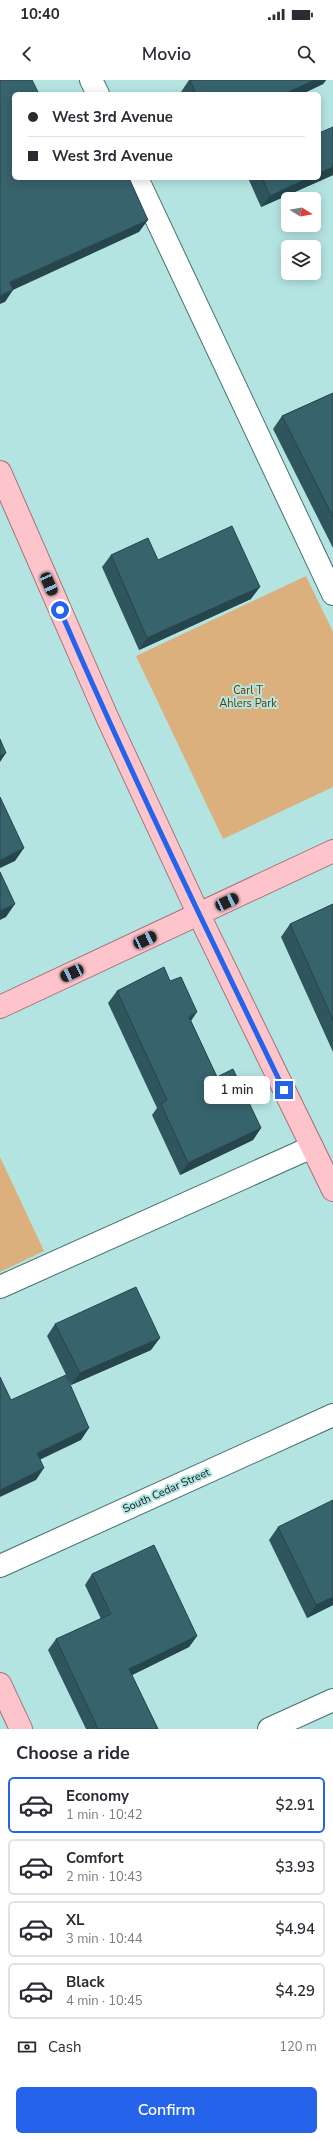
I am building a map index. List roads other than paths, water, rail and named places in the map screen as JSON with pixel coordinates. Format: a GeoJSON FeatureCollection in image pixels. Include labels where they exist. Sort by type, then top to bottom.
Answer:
{"type":"FeatureCollection","features":[{"type":"Feature","properties":{"kind":"main road"},"geometry":{"type":"LineString","coordinates":[[0,472],[107,717],[199,915],[333,1190]]}},
{"type":"Feature","properties":{"kind":"main road"},"geometry":{"type":"LineString","coordinates":[[0,1007],[333,851]]}},
{"type":"Feature","properties":{"kind":"main road"},"geometry":{"type":"LineString","coordinates":[[0,1684],[21,1729]]}},
{"type":"Feature","properties":{"kind":"street"},"geometry":{"type":"LineString","coordinates":[[91,80],[97,92]]}},
{"type":"Feature","properties":{"kind":"street"},"geometry":{"type":"LineString","coordinates":[[138,180],[333,594]]}},
{"type":"Feature","properties":{"kind":"street"},"geometry":{"type":"LineString","coordinates":[[0,1287],[312,1147]]}},
{"type":"Feature","properties":{"kind":"street","name":"South Cedar Street"},"geometry":{"type":"LineString","coordinates":[[0,1566],[333,1415]]}},
{"type":"Feature","properties":{"kind":"street"},"geometry":{"type":"LineString","coordinates":[[269,1729],[333,1700]]}},
{"type":"Feature","properties":{"kind":"park label","name":"Carl T Ahlers Park"},"geometry":{"type":"Point","coordinates":[248,696]}}]}
